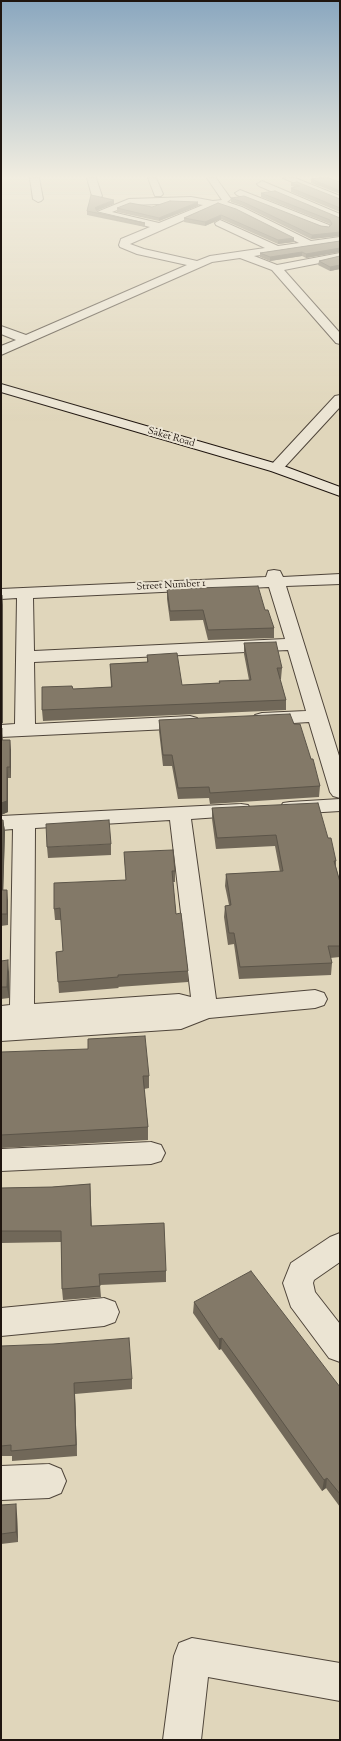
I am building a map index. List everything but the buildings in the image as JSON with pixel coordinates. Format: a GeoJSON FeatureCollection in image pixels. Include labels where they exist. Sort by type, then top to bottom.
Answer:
{"type":"FeatureCollection","features":[{"type":"Feature","properties":{"kind":"street"},"geometry":{"type":"LineString","coordinates":[[175,259],[198,264]]}},
{"type":"Feature","properties":{"kind":"street"},"geometry":{"type":"LineString","coordinates":[[1,352],[209,259]]}},
{"type":"Feature","properties":{"kind":"street"},"geometry":{"type":"LineString","coordinates":[[253,259],[276,268],[340,340]]}},
{"type":"Feature","properties":{"kind":"street"},"geometry":{"type":"LineString","coordinates":[[276,268],[323,259]]}},
{"type":"Feature","properties":{"kind":"street"},"geometry":{"type":"LineString","coordinates":[[1,330],[27,340]]}},
{"type":"Feature","properties":{"kind":"street","name":"Saket Road"},"geometry":{"type":"LineString","coordinates":[[1,388],[276,468],[340,492]]}},
{"type":"Feature","properties":{"kind":"street"},"geometry":{"type":"LineString","coordinates":[[276,468],[340,399]]}},
{"type":"Feature","properties":{"kind":"street","name":"Street Number 1"},"geometry":{"type":"LineString","coordinates":[[1,594],[275,578],[340,572]]}},
{"type":"Feature","properties":{"kind":"street"},"geometry":{"type":"LineString","coordinates":[[275,578],[340,792]]}},
{"type":"Feature","properties":{"kind":"street","name":"Street Number 1"},"geometry":{"type":"LineString","coordinates":[[1,586],[275,578],[340,579]]}},
{"type":"Feature","properties":{"kind":"street"},"geometry":{"type":"LineString","coordinates":[[25,593],[25,730]]}},
{"type":"Feature","properties":{"kind":"street"},"geometry":{"type":"LineString","coordinates":[[25,656],[295,644]]}},
{"type":"Feature","properties":{"kind":"street"},"geometry":{"type":"LineString","coordinates":[[246,719],[317,716]]}},
{"type":"Feature","properties":{"kind":"street"},"geometry":{"type":"LineString","coordinates":[[1,731],[206,721]]}},
{"type":"Feature","properties":{"kind":"street"},"geometry":{"type":"LineString","coordinates":[[1,823],[340,805]]}},
{"type":"Feature","properties":{"kind":"street"},"geometry":{"type":"LineString","coordinates":[[180,814],[205,1009]]}},
{"type":"Feature","properties":{"kind":"street"},"geometry":{"type":"LineString","coordinates":[[24,822],[11,1023],[181,1020],[205,1009],[315,999]]}},
{"type":"Feature","properties":{"kind":"street"},"geometry":{"type":"LineString","coordinates":[[1,1160],[150,1153]]}},
{"type":"Feature","properties":{"kind":"street"},"geometry":{"type":"LineString","coordinates":[[340,1246],[301,1272],[298,1283],[302,1298],[340,1348]]}},
{"type":"Feature","properties":{"kind":"street"},"geometry":{"type":"LineString","coordinates":[[1,1322],[104,1312]]}},
{"type":"Feature","properties":{"kind":"street"},"geometry":{"type":"LineString","coordinates":[[1,1483],[49,1480]]}},
{"type":"Feature","properties":{"kind":"street"},"geometry":{"type":"LineString","coordinates":[[182,1740],[192,1656],[340,1682]]}}]}
